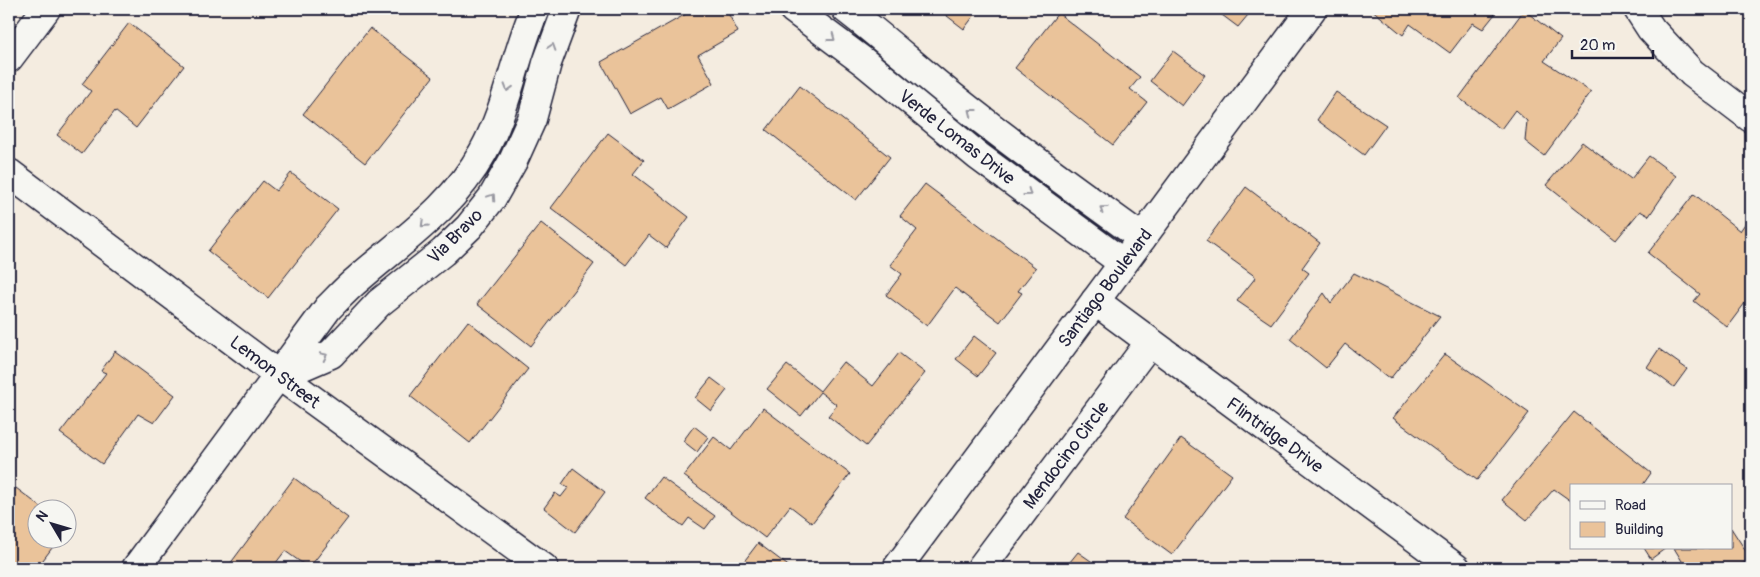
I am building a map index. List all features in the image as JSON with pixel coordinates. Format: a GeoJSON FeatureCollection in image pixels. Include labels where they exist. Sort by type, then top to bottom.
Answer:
{"type":"FeatureCollection","features":[{"type":"Feature","properties":{"kind":"street"},"geometry":{"type":"LineString","coordinates":[[9,58],[46,9]]}},
{"type":"Feature","properties":{"kind":"street","name":"Via Bravo"},"geometry":{"type":"LineString","coordinates":[[136,568],[280,376],[328,308],[356,280],[419,229],[443,206],[464,181],[484,151],[503,106],[535,9]]}},
{"type":"Feature","properties":{"kind":"street","name":"Via Bravo"},"geometry":{"type":"LineString","coordinates":[[280,376],[331,354],[379,303],[443,252],[470,227],[492,198],[513,161],[532,119],[547,63],[567,9]]}},
{"type":"Feature","properties":{"kind":"street","name":"Verde Lomas Drive"},"geometry":{"type":"LineString","coordinates":[[793,9],[864,62],[978,156],[1123,263]]}},
{"type":"Feature","properties":{"kind":"street","name":"Verde Lomas Drive"},"geometry":{"type":"LineString","coordinates":[[846,9],[986,123],[1142,238]]}},
{"type":"Feature","properties":{"kind":"street","name":"Santiago Boulevard"},"geometry":{"type":"LineString","coordinates":[[897,568],[1312,9]]}},
{"type":"Feature","properties":{"kind":"street"},"geometry":{"type":"LineString","coordinates":[[1638,9],[1651,29],[1692,73],[1751,118]]}},
{"type":"Feature","properties":{"kind":"street","name":"Lemon Street"},"geometry":{"type":"LineString","coordinates":[[9,173],[280,376],[544,568]]}},
{"type":"Feature","properties":{"kind":"street","name":"Flintridge Drive"},"geometry":{"type":"LineString","coordinates":[[1096,300],[1456,568]]}},
{"type":"Feature","properties":{"kind":"street","name":"Mendocino Circle"},"geometry":{"type":"LineString","coordinates":[[981,568],[1150,342]]}},
{"type":"Feature","properties":{"kind":"building"},"geometry":{"type":"Polygon","coordinates":[[[695,9],[726,9],[738,32],[698,55],[714,83],[668,109],[661,97],[630,114],[601,62],[695,9]]]}},
{"type":"Feature","properties":{"kind":"building"},"geometry":{"type":"Polygon","coordinates":[[[938,9],[979,9],[964,29],[938,9]]]}},
{"type":"Feature","properties":{"kind":"building"},"geometry":{"type":"Polygon","coordinates":[[[1214,9],[1253,9],[1238,27],[1214,9]]]}},
{"type":"Feature","properties":{"kind":"building"},"geometry":{"type":"Polygon","coordinates":[[[1371,9],[1499,9],[1483,29],[1473,23],[1450,53],[1410,24],[1403,35],[1371,9]]]}},
{"type":"Feature","properties":{"kind":"building"},"geometry":{"type":"Polygon","coordinates":[[[1524,10],[1561,39],[1544,61],[1591,92],[1544,156],[1525,141],[1527,121],[1515,110],[1501,129],[1459,98],[1524,10]]]}},
{"type":"Feature","properties":{"kind":"building"},"geometry":{"type":"Polygon","coordinates":[[[1058,13],[1140,77],[1130,89],[1147,102],[1113,145],[1015,68],[1058,13]]]}},
{"type":"Feature","properties":{"kind":"building"},"geometry":{"type":"Polygon","coordinates":[[[129,23],[184,66],[136,128],[115,111],[82,154],[57,135],[91,91],[82,84],[129,23]]]}},
{"type":"Feature","properties":{"kind":"building"},"geometry":{"type":"Polygon","coordinates":[[[370,28],[433,77],[365,163],[303,114],[370,28]]]}},
{"type":"Feature","properties":{"kind":"building"},"geometry":{"type":"Polygon","coordinates":[[[1173,51],[1205,75],[1182,106],[1150,81],[1173,51]]]}},
{"type":"Feature","properties":{"kind":"building"},"geometry":{"type":"Polygon","coordinates":[[[800,86],[890,157],[856,200],[766,130],[800,86]]]}},
{"type":"Feature","properties":{"kind":"building"},"geometry":{"type":"Polygon","coordinates":[[[1336,92],[1386,125],[1364,155],[1317,120],[1336,92]]]}},
{"type":"Feature","properties":{"kind":"building"},"geometry":{"type":"Polygon","coordinates":[[[608,133],[644,160],[633,174],[689,217],[666,248],[649,235],[626,265],[551,208],[608,133]]]}},
{"type":"Feature","properties":{"kind":"building"},"geometry":{"type":"Polygon","coordinates":[[[1582,142],[1631,179],[1649,156],[1676,176],[1649,216],[1640,211],[1616,240],[1546,185],[1582,142]]]}},
{"type":"Feature","properties":{"kind":"building"},"geometry":{"type":"Polygon","coordinates":[[[291,173],[338,209],[268,298],[208,251],[263,181],[276,191],[291,173]]]}},
{"type":"Feature","properties":{"kind":"building"},"geometry":{"type":"Polygon","coordinates":[[[925,184],[1036,268],[1018,291],[1022,293],[1000,322],[955,288],[927,326],[886,295],[902,274],[890,265],[917,230],[900,216],[925,184]]]}},
{"type":"Feature","properties":{"kind":"building"},"geometry":{"type":"Polygon","coordinates":[[[1246,187],[1320,243],[1302,268],[1309,273],[1271,324],[1237,301],[1256,277],[1206,241],[1246,187]]]}},
{"type":"Feature","properties":{"kind":"building"},"geometry":{"type":"Polygon","coordinates":[[[1694,194],[1740,231],[1749,218],[1751,219],[1751,295],[1727,327],[1694,301],[1700,294],[1648,253],[1694,194]]]}},
{"type":"Feature","properties":{"kind":"building"},"geometry":{"type":"Polygon","coordinates":[[[541,223],[594,264],[531,346],[477,304],[541,223]]]}},
{"type":"Feature","properties":{"kind":"building"},"geometry":{"type":"Polygon","coordinates":[[[1354,273],[1440,316],[1390,379],[1345,344],[1326,368],[1290,339],[1324,293],[1331,303],[1354,273]]]}},
{"type":"Feature","properties":{"kind":"building"},"geometry":{"type":"Polygon","coordinates":[[[468,321],[528,369],[470,443],[410,396],[468,321]]]}},
{"type":"Feature","properties":{"kind":"building"},"geometry":{"type":"Polygon","coordinates":[[[974,336],[996,353],[978,376],[956,359],[974,336]]]}},
{"type":"Feature","properties":{"kind":"building"},"geometry":{"type":"Polygon","coordinates":[[[1659,349],[1687,369],[1674,387],[1647,367],[1659,349]]]}},
{"type":"Feature","properties":{"kind":"building"},"geometry":{"type":"Polygon","coordinates":[[[115,351],[175,395],[154,423],[138,414],[102,464],[60,433],[106,373],[101,371],[115,351]]]}},
{"type":"Feature","properties":{"kind":"building"},"geometry":{"type":"Polygon","coordinates":[[[899,353],[925,373],[866,446],[828,416],[837,405],[820,392],[801,416],[767,389],[787,365],[820,391],[843,362],[873,386],[899,353]]]}},
{"type":"Feature","properties":{"kind":"building"},"geometry":{"type":"Polygon","coordinates":[[[1445,354],[1529,413],[1477,480],[1393,418],[1445,354]]]}},
{"type":"Feature","properties":{"kind":"building"},"geometry":{"type":"Polygon","coordinates":[[[711,378],[727,390],[711,411],[695,398],[711,378]]]}},
{"type":"Feature","properties":{"kind":"building"},"geometry":{"type":"Polygon","coordinates":[[[763,408],[850,474],[812,523],[790,506],[765,538],[684,476],[714,437],[731,450],[763,408]]]}},
{"type":"Feature","properties":{"kind":"building"},"geometry":{"type":"Polygon","coordinates":[[[1574,412],[1651,473],[1643,484],[1570,484],[1570,500],[1554,489],[1527,520],[1502,500],[1574,412]]]}},
{"type":"Feature","properties":{"kind":"building"},"geometry":{"type":"Polygon","coordinates":[[[694,426],[708,437],[697,452],[683,441],[694,426]]]}},
{"type":"Feature","properties":{"kind":"building"},"geometry":{"type":"Polygon","coordinates":[[[1181,438],[1232,475],[1172,555],[1123,519],[1181,438]]]}},
{"type":"Feature","properties":{"kind":"building"},"geometry":{"type":"Polygon","coordinates":[[[573,468],[605,492],[575,532],[544,508],[555,493],[561,497],[568,488],[562,484],[573,468]]]}},
{"type":"Feature","properties":{"kind":"building"},"geometry":{"type":"Polygon","coordinates":[[[661,477],[715,516],[705,529],[689,518],[683,526],[645,498],[661,477]]]}},
{"type":"Feature","properties":{"kind":"building"},"geometry":{"type":"Polygon","coordinates":[[[294,478],[348,518],[309,568],[285,551],[272,568],[227,568],[294,478]]]}},
{"type":"Feature","properties":{"kind":"building"},"geometry":{"type":"Polygon","coordinates":[[[16,488],[32,500],[28,500],[28,550],[50,550],[37,568],[9,568],[9,498],[16,488]]]}},
{"type":"Feature","properties":{"kind":"building"},"geometry":{"type":"Polygon","coordinates":[[[1732,530],[1751,559],[1734,568],[1681,568],[1685,566],[1675,550],[1732,550],[1732,530]]]}},
{"type":"Feature","properties":{"kind":"building"},"geometry":{"type":"Polygon","coordinates":[[[758,543],[791,568],[739,568],[758,543]]]}},
{"type":"Feature","properties":{"kind":"building"},"geometry":{"type":"Polygon","coordinates":[[[1645,550],[1663,550],[1651,559],[1645,550]]]}},
{"type":"Feature","properties":{"kind":"building"},"geometry":{"type":"Polygon","coordinates":[[[1078,552],[1101,568],[1065,568],[1078,552]]]}}]}
